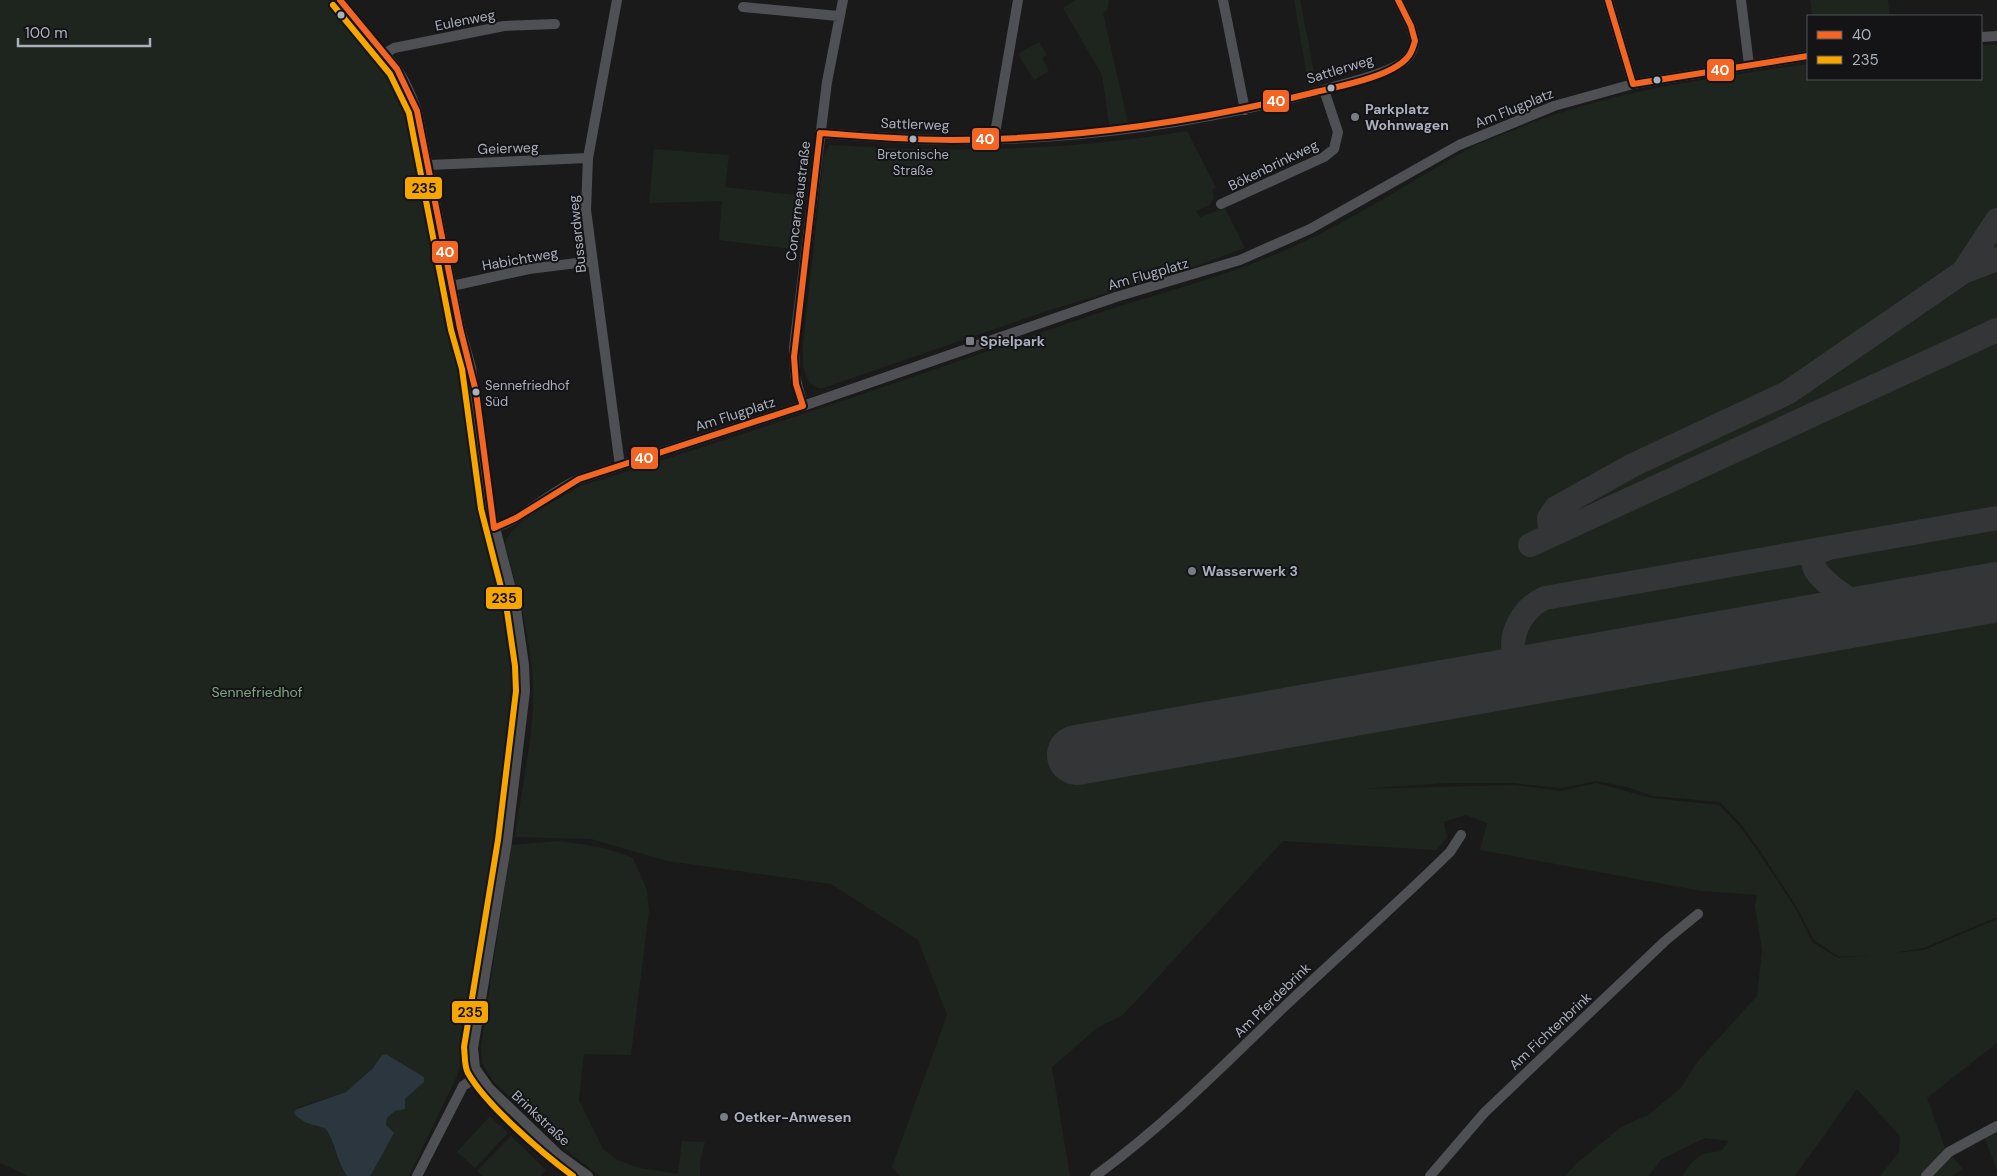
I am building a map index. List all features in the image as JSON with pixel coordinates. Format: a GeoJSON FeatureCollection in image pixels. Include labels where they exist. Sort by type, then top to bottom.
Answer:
{"type":"FeatureCollection","features":[{"type":"Feature","properties":{"kind":"street"},"geometry":{"type":"LineString","coordinates":[[340,0],[397,69],[412,96],[429,164],[460,328],[476,392],[494,528],[516,609],[522,644],[525,691],[507,841],[473,1048],[474,1063],[478,1076],[464,1086],[418,1176]]}},
{"type":"Feature","properties":{"kind":"street","name":"Bussardweg"},"geometry":{"type":"LineString","coordinates":[[617,0],[588,158],[586,210],[620,466]]}},
{"type":"Feature","properties":{"kind":"street","name":"Concarneaustraße"},"geometry":{"type":"LineString","coordinates":[[803,406],[796,384],[794,357],[820,133],[838,16],[843,0]]}},
{"type":"Feature","properties":{"kind":"street"},"geometry":{"type":"LineString","coordinates":[[994,139],[1018,0]]}},
{"type":"Feature","properties":{"kind":"street"},"geometry":{"type":"LineString","coordinates":[[1223,0],[1245,110]]}},
{"type":"Feature","properties":{"kind":"street","name":"Sattlerweg"},"geometry":{"type":"LineString","coordinates":[[820,133],[912,139],[994,139],[1120,131],[1245,110],[1324,90],[1401,63],[1413,48],[1414,33],[1398,0]]}},
{"type":"Feature","properties":{"kind":"street"},"geometry":{"type":"LineString","coordinates":[[1608,0],[1633,84]]}},
{"type":"Feature","properties":{"kind":"street"},"geometry":{"type":"LineString","coordinates":[[1741,0],[1749,65]]}},
{"type":"Feature","properties":{"kind":"street"},"geometry":{"type":"LineString","coordinates":[[743,7],[772,5],[838,16]]}},
{"type":"Feature","properties":{"kind":"street","name":"Eulenweg"},"geometry":{"type":"LineString","coordinates":[[384,54],[394,48],[504,26],[555,24]]}},
{"type":"Feature","properties":{"kind":"street"},"geometry":{"type":"LineString","coordinates":[[1982,37],[1997,36]]}},
{"type":"Feature","properties":{"kind":"street","name":"Am Flugplatz"},"geometry":{"type":"LineString","coordinates":[[494,528],[508,522],[566,485],[803,406],[1081,309],[1240,260],[1310,229],[1427,162],[1509,123],[1554,106],[1633,84],[1807,56]]}},
{"type":"Feature","properties":{"kind":"street","name":"Bökenbrinkweg"},"geometry":{"type":"LineString","coordinates":[[1221,204],[1324,157],[1334,149],[1338,132],[1324,90]]}},
{"type":"Feature","properties":{"kind":"street","name":"Geierweg"},"geometry":{"type":"LineString","coordinates":[[429,164],[588,158]]}},
{"type":"Feature","properties":{"kind":"street","name":"Habichtweg"},"geometry":{"type":"LineString","coordinates":[[452,286],[529,269],[593,261]]}},
{"type":"Feature","properties":{"kind":"street","name":"Am Pferdebrink"},"geometry":{"type":"LineString","coordinates":[[1095,1176],[1129,1151],[1186,1102],[1342,952],[1445,858],[1456,846],[1461,835]]}},
{"type":"Feature","properties":{"kind":"street","name":"Am Fichtenbrink"},"geometry":{"type":"LineString","coordinates":[[1430,1176],[1485,1112],[1658,948],[1698,914]]}},
{"type":"Feature","properties":{"kind":"street","name":"Brinkstraße"},"geometry":{"type":"LineString","coordinates":[[478,1076],[559,1155],[588,1176]]}},
{"type":"Feature","properties":{"kind":"street"},"geometry":{"type":"LineString","coordinates":[[1926,1176],[1949,1152],[1997,1126]]}},
{"type":"Feature","properties":{"kind":"green space","name":"Sennefriedhof"},"geometry":{"type":"Polygon","coordinates":[[[0,0],[329,0],[388,70],[405,97],[415,127],[451,318],[468,393],[476,487],[484,529],[507,612],[514,656],[516,701],[463,1056],[457,1076],[409,1176],[370,1176],[393,1134],[386,1125],[387,1118],[395,1111],[405,1109],[405,1099],[424,1082],[424,1077],[386,1054],[382,1055],[373,1068],[346,1092],[297,1108],[315,1126],[325,1128],[347,1176],[28,1176],[0,1163],[0,0]]]}},
{"type":"Feature","properties":{"kind":"green space"},"geometry":{"type":"Polygon","coordinates":[[[1076,0],[1109,0],[1107,10],[1103,13],[1128,123],[1109,125],[1102,75],[1063,8],[1076,0]]]}},
{"type":"Feature","properties":{"kind":"green space"},"geometry":{"type":"Polygon","coordinates":[[[1294,0],[1300,0],[1316,82],[1308,83],[1294,0]]]}},
{"type":"Feature","properties":{"kind":"green space"},"geometry":{"type":"Polygon","coordinates":[[[1810,0],[1888,0],[1890,15],[1812,15],[1810,0]]]}},
{"type":"Feature","properties":{"kind":"green space"},"geometry":{"type":"Polygon","coordinates":[[[1039,42],[1047,55],[1042,58],[1049,71],[1034,80],[1018,54],[1039,42]]]}},
{"type":"Feature","properties":{"kind":"green space"},"geometry":{"type":"Polygon","coordinates":[[[1997,44],[1997,917],[1924,948],[1893,953],[1924,950],[1997,919],[1997,1043],[1927,1098],[1945,1148],[1963,1169],[1953,1176],[1880,1176],[1899,1152],[1900,1136],[1857,1089],[1795,1176],[1682,1176],[1690,1165],[1702,1155],[1721,1151],[1729,1141],[1705,1138],[1662,1159],[1648,1176],[1565,1176],[1576,1164],[1621,1127],[1648,1115],[1681,1088],[1698,1061],[1757,996],[1762,950],[1755,906],[1757,895],[1702,891],[1480,850],[1487,823],[1466,815],[1444,822],[1447,838],[1436,850],[1283,841],[1123,1015],[1097,1028],[1052,1067],[1070,1176],[900,1176],[892,1167],[947,1015],[918,940],[831,884],[667,861],[591,839],[515,837],[530,742],[533,685],[526,631],[505,543],[516,527],[526,519],[581,486],[889,385],[1095,314],[1213,278],[1259,261],[1337,225],[1473,147],[1545,118],[1618,96],[1656,88],[1807,64],[1807,80],[1982,80],[1982,45],[1997,44]],[[1596,781],[1561,788],[1513,783],[1447,783],[1362,789],[1515,785],[1561,791],[1596,783],[1651,798],[1719,805],[1740,827],[1757,850],[1794,906],[1813,943],[1839,958],[1872,955],[1839,957],[1814,940],[1796,906],[1759,849],[1741,824],[1720,802],[1653,796],[1628,787],[1596,781]]]}},
{"type":"Feature","properties":{"kind":"green space"},"geometry":{"type":"Polygon","coordinates":[[[1187,131],[1216,188],[1212,190],[1214,198],[1210,205],[1196,211],[1200,217],[1225,208],[1245,248],[1199,265],[1044,312],[823,388],[818,388],[809,383],[803,367],[803,344],[824,154],[830,145],[920,149],[1009,148],[1098,143],[1187,131]]]}},
{"type":"Feature","properties":{"kind":"green space"},"geometry":{"type":"Polygon","coordinates":[[[654,149],[729,155],[725,187],[805,196],[799,250],[719,240],[722,201],[649,203],[654,149]]]}},
{"type":"Feature","properties":{"kind":"green space"},"geometry":{"type":"Polygon","coordinates":[[[558,841],[605,849],[633,858],[647,890],[649,912],[631,1055],[584,1054],[579,1100],[603,1149],[617,1160],[640,1168],[678,1174],[682,1141],[705,1142],[700,1163],[700,1176],[600,1176],[561,1146],[493,1081],[482,1063],[481,1046],[511,845],[558,841]]]}},
{"type":"Feature","properties":{"kind":"green space"},"geometry":{"type":"Polygon","coordinates":[[[490,1116],[508,1133],[475,1168],[457,1152],[490,1116]]]}},
{"type":"Feature","properties":{"kind":"green space"},"geometry":{"type":"Polygon","coordinates":[[[1997,1129],[1997,1170],[1984,1136],[1997,1129]]]}},
{"type":"Feature","properties":{"kind":"green space"},"geometry":{"type":"Polygon","coordinates":[[[511,1136],[546,1170],[540,1176],[483,1176],[477,1171],[511,1136]]]}},
{"type":"Feature","properties":{"kind":"shaded area"},"geometry":{"type":"Polygon","coordinates":[[[386,1054],[424,1077],[424,1082],[405,1099],[405,1109],[395,1111],[387,1118],[386,1125],[394,1133],[370,1176],[347,1176],[325,1128],[312,1125],[294,1113],[297,1109],[346,1092],[373,1068],[382,1055],[386,1054]]]}},
{"type":"Feature","properties":{"kind":"taxiway"},"geometry":{"type":"LineString","coordinates":[[1963,272],[1997,220]]}},
{"type":"Feature","properties":{"kind":"taxiway"},"geometry":{"type":"LineString","coordinates":[[1551,535],[1549,518],[1556,508],[1633,465],[1787,393],[1963,272],[1997,259]]}},
{"type":"Feature","properties":{"kind":"taxiway"},"geometry":{"type":"LineString","coordinates":[[1530,545],[1997,330]]}},
{"type":"Feature","properties":{"kind":"taxiway"},"geometry":{"type":"LineString","coordinates":[[1538,673],[1525,668],[1517,660],[1513,649],[1514,637],[1524,614],[1545,598],[1997,518]]}},
{"type":"Feature","properties":{"kind":"taxiway"},"geometry":{"type":"LineString","coordinates":[[1828,548],[1818,553],[1814,559],[1816,571],[1821,577],[1840,593],[1860,606],[1873,611],[1891,611]]}},
{"type":"Feature","properties":{"kind":"runway"},"geometry":{"type":"LineString","coordinates":[[1077,755],[1997,592]]}},
{"type":"Feature","properties":{"kind":"transit line","name":"40"},"geometry":{"type":"LineString","coordinates":[[340,0],[397,69],[417,111],[460,328],[476,392],[494,528]]}},
{"type":"Feature","properties":{"kind":"transit line","name":"40"},"geometry":{"type":"LineString","coordinates":[[820,133],[936,140],[1044,136],[1135,127],[1271,103],[1364,80],[1399,65],[1410,54],[1415,41],[1411,26],[1398,0]]}},
{"type":"Feature","properties":{"kind":"transit line","name":"40"},"geometry":{"type":"LineString","coordinates":[[1608,0],[1633,84]]}},
{"type":"Feature","properties":{"kind":"transit line","name":"235"},"geometry":{"type":"LineString","coordinates":[[333,5],[390,74],[409,113],[451,330],[462,369],[481,509],[507,611],[515,666],[516,691],[498,840],[464,1047],[466,1067],[476,1086],[501,1114],[546,1155],[573,1176]]}},
{"type":"Feature","properties":{"kind":"transit line","name":"40"},"geometry":{"type":"LineString","coordinates":[[1633,84],[1807,56]]}},
{"type":"Feature","properties":{"kind":"transit line","name":"40"},"geometry":{"type":"LineString","coordinates":[[803,406],[796,384],[794,357],[820,133]]}},
{"type":"Feature","properties":{"kind":"transit line","name":"40"},"geometry":{"type":"LineString","coordinates":[[494,528],[516,518],[579,479],[803,406]]}},
{"type":"Feature","properties":{"kind":"place","name":"Parkplatz Wohnwagen"},"geometry":{"type":"Point","coordinates":[1355,117]}},
{"type":"Feature","properties":{"kind":"place","name":"Bretonische Straße"},"geometry":{"type":"Point","coordinates":[913,139]}},
{"type":"Feature","properties":{"kind":"place","name":"Spielpark"},"geometry":{"type":"Point","coordinates":[970,341]}},
{"type":"Feature","properties":{"kind":"place","name":"Sennefriedhof Süd"},"geometry":{"type":"Point","coordinates":[476,392]}},
{"type":"Feature","properties":{"kind":"place","name":"Wasserwerk 3"},"geometry":{"type":"Point","coordinates":[1192,571]}},
{"type":"Feature","properties":{"kind":"place","name":"Oetker-Anwesen"},"geometry":{"type":"Point","coordinates":[724,1117]}}]}
